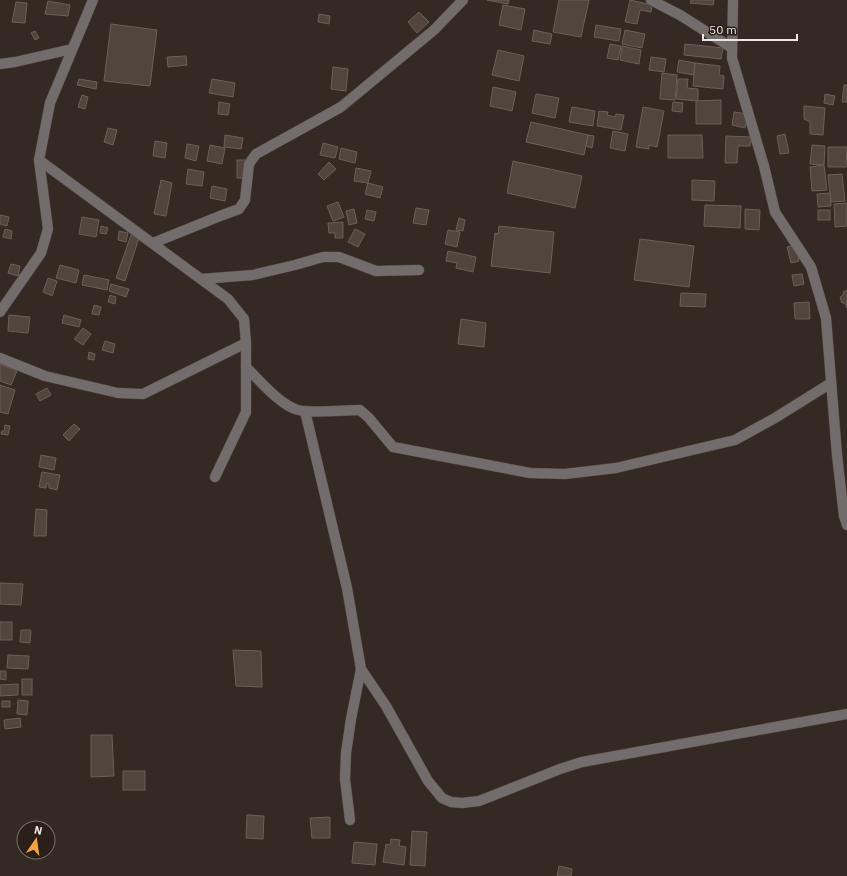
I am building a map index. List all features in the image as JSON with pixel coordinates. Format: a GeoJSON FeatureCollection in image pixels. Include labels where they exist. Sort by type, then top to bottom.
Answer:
{"type":"FeatureCollection","features":[{"type":"Feature","properties":{"kind":"street"},"geometry":{"type":"LineString","coordinates":[[0,312],[41,253],[48,229],[43,201],[39,160],[50,103],[93,0]]}},
{"type":"Feature","properties":{"kind":"street"},"geometry":{"type":"LineString","coordinates":[[153,243],[239,209],[246,200],[249,164],[256,154],[341,107],[434,30],[463,0]]}},
{"type":"Feature","properties":{"kind":"street"},"geometry":{"type":"LineString","coordinates":[[651,0],[680,15],[732,48]]}},
{"type":"Feature","properties":{"kind":"street"},"geometry":{"type":"LineString","coordinates":[[733,0],[732,58],[764,166],[775,212],[811,267],[826,318],[837,455],[844,516],[847,525]]}},
{"type":"Feature","properties":{"kind":"street"},"geometry":{"type":"LineString","coordinates":[[0,64],[72,49]]}},
{"type":"Feature","properties":{"kind":"street"},"geometry":{"type":"LineString","coordinates":[[39,160],[228,299],[244,320],[246,343],[246,412],[215,477]]}},
{"type":"Feature","properties":{"kind":"street"},"geometry":{"type":"LineString","coordinates":[[201,279],[253,274],[323,257],[339,257],[376,271],[419,270]]}},
{"type":"Feature","properties":{"kind":"street"},"geometry":{"type":"LineString","coordinates":[[0,358],[45,376],[118,392],[143,394],[246,343]]}},
{"type":"Feature","properties":{"kind":"street"},"geometry":{"type":"LineString","coordinates":[[246,367],[279,400],[297,410],[360,410],[370,418],[393,447],[530,472],[565,474],[616,468],[734,440],[774,418],[831,382]]}},
{"type":"Feature","properties":{"kind":"street"},"geometry":{"type":"LineString","coordinates":[[305,411],[348,588],[361,669],[346,753],[345,779],[350,820]]}},
{"type":"Feature","properties":{"kind":"street"},"geometry":{"type":"LineString","coordinates":[[361,669],[386,706],[436,793],[442,798],[451,802],[462,803],[479,801],[560,769],[582,762],[847,714]]}},
{"type":"Feature","properties":{"kind":"building"},"geometry":{"type":"Polygon","coordinates":[[[487,0],[509,0],[508,4],[487,0]]]}},
{"type":"Feature","properties":{"kind":"building"},"geometry":{"type":"Polygon","coordinates":[[[559,0],[589,0],[581,37],[553,32],[559,0]]]}},
{"type":"Feature","properties":{"kind":"building"},"geometry":{"type":"Polygon","coordinates":[[[630,0],[652,5],[651,12],[640,10],[637,24],[625,22],[630,0]]]}},
{"type":"Feature","properties":{"kind":"building"},"geometry":{"type":"Polygon","coordinates":[[[691,0],[714,0],[713,5],[690,3],[691,0]]]}},
{"type":"Feature","properties":{"kind":"building"},"geometry":{"type":"Polygon","coordinates":[[[48,1],[70,5],[68,16],[45,14],[48,1]]]}},
{"type":"Feature","properties":{"kind":"building"},"geometry":{"type":"Polygon","coordinates":[[[16,2],[27,3],[25,23],[12,22],[16,2]]]}},
{"type":"Feature","properties":{"kind":"building"},"geometry":{"type":"Polygon","coordinates":[[[503,5],[525,9],[521,30],[499,25],[503,5]]]}},
{"type":"Feature","properties":{"kind":"building"},"geometry":{"type":"Polygon","coordinates":[[[419,12],[429,22],[417,33],[408,22],[419,12]]]}},
{"type":"Feature","properties":{"kind":"building"},"geometry":{"type":"Polygon","coordinates":[[[319,14],[330,16],[329,24],[318,22],[319,14]]]}},
{"type":"Feature","properties":{"kind":"building"},"geometry":{"type":"Polygon","coordinates":[[[111,24],[157,30],[150,86],[104,81],[111,24]]]}},
{"type":"Feature","properties":{"kind":"building"},"geometry":{"type":"Polygon","coordinates":[[[596,25],[621,29],[619,41],[594,37],[596,25]]]}},
{"type":"Feature","properties":{"kind":"building"},"geometry":{"type":"Polygon","coordinates":[[[534,30],[552,34],[550,44],[532,41],[534,30]]]}},
{"type":"Feature","properties":{"kind":"building"},"geometry":{"type":"Polygon","coordinates":[[[625,30],[645,34],[642,48],[622,44],[625,30]]]}},
{"type":"Feature","properties":{"kind":"building"},"geometry":{"type":"Polygon","coordinates":[[[35,31],[39,38],[35,40],[31,33],[35,31]]]}},
{"type":"Feature","properties":{"kind":"building"},"geometry":{"type":"Polygon","coordinates":[[[610,44],[621,46],[618,60],[607,58],[610,44]]]}},
{"type":"Feature","properties":{"kind":"building"},"geometry":{"type":"Polygon","coordinates":[[[685,44],[723,48],[721,59],[684,55],[685,44]]]}},
{"type":"Feature","properties":{"kind":"building"},"geometry":{"type":"Polygon","coordinates":[[[622,46],[641,50],[639,64],[620,60],[622,46]]]}},
{"type":"Feature","properties":{"kind":"building"},"geometry":{"type":"Polygon","coordinates":[[[498,50],[524,56],[519,81],[492,75],[498,50]]]}},
{"type":"Feature","properties":{"kind":"building"},"geometry":{"type":"Polygon","coordinates":[[[186,56],[187,65],[168,67],[167,57],[186,56]]]}},
{"type":"Feature","properties":{"kind":"building"},"geometry":{"type":"Polygon","coordinates":[[[651,57],[666,59],[664,72],[649,70],[651,57]]]}},
{"type":"Feature","properties":{"kind":"building"},"geometry":{"type":"Polygon","coordinates":[[[679,60],[695,63],[694,75],[677,72],[679,60]]]}},
{"type":"Feature","properties":{"kind":"building"},"geometry":{"type":"Polygon","coordinates":[[[695,63],[720,66],[719,75],[724,76],[723,89],[693,86],[695,63]]]}},
{"type":"Feature","properties":{"kind":"building"},"geometry":{"type":"Polygon","coordinates":[[[333,67],[348,69],[346,91],[331,89],[333,67]]]}},
{"type":"Feature","properties":{"kind":"building"},"geometry":{"type":"Polygon","coordinates":[[[662,73],[677,75],[675,100],[660,99],[662,73]]]}},
{"type":"Feature","properties":{"kind":"building"},"geometry":{"type":"Polygon","coordinates":[[[79,79],[97,82],[96,89],[77,85],[79,79]]]}},
{"type":"Feature","properties":{"kind":"building"},"geometry":{"type":"Polygon","coordinates":[[[212,79],[235,83],[233,97],[209,93],[212,79]]]}},
{"type":"Feature","properties":{"kind":"building"},"geometry":{"type":"Polygon","coordinates":[[[678,79],[688,79],[687,88],[698,89],[698,101],[676,99],[678,79]]]}},
{"type":"Feature","properties":{"kind":"building"},"geometry":{"type":"Polygon","coordinates":[[[844,85],[847,85],[847,102],[842,102],[844,85]]]}},
{"type":"Feature","properties":{"kind":"building"},"geometry":{"type":"Polygon","coordinates":[[[493,87],[516,92],[512,111],[490,106],[493,87]]]}},
{"type":"Feature","properties":{"kind":"building"},"geometry":{"type":"Polygon","coordinates":[[[536,94],[559,98],[555,118],[532,113],[536,94]]]}},
{"type":"Feature","properties":{"kind":"building"},"geometry":{"type":"Polygon","coordinates":[[[825,94],[835,96],[833,105],[824,103],[825,94]]]}},
{"type":"Feature","properties":{"kind":"building"},"geometry":{"type":"Polygon","coordinates":[[[82,95],[88,97],[85,109],[78,107],[82,95]]]}},
{"type":"Feature","properties":{"kind":"building"},"geometry":{"type":"Polygon","coordinates":[[[721,100],[721,124],[696,124],[696,101],[721,100]]]}},
{"type":"Feature","properties":{"kind":"building"},"geometry":{"type":"Polygon","coordinates":[[[219,102],[230,104],[228,115],[218,114],[219,102]]]}},
{"type":"Feature","properties":{"kind":"building"},"geometry":{"type":"Polygon","coordinates":[[[673,102],[683,103],[682,112],[672,111],[673,102]]]}},
{"type":"Feature","properties":{"kind":"building"},"geometry":{"type":"Polygon","coordinates":[[[804,106],[825,108],[823,135],[810,134],[810,122],[804,119],[804,106]]]}},
{"type":"Feature","properties":{"kind":"building"},"geometry":{"type":"Polygon","coordinates":[[[572,107],[595,111],[593,126],[569,122],[572,107]]]}},
{"type":"Feature","properties":{"kind":"building"},"geometry":{"type":"Polygon","coordinates":[[[643,107],[664,111],[657,147],[649,145],[649,149],[636,147],[643,107]]]}},
{"type":"Feature","properties":{"kind":"building"},"geometry":{"type":"Polygon","coordinates":[[[599,111],[608,112],[607,115],[615,117],[616,114],[624,115],[621,130],[597,126],[599,111]]]}},
{"type":"Feature","properties":{"kind":"building"},"geometry":{"type":"Polygon","coordinates":[[[734,112],[748,114],[745,128],[732,125],[734,112]]]}},
{"type":"Feature","properties":{"kind":"building"},"geometry":{"type":"Polygon","coordinates":[[[531,122],[588,135],[584,155],[526,142],[531,122]]]}},
{"type":"Feature","properties":{"kind":"building"},"geometry":{"type":"Polygon","coordinates":[[[108,128],[117,130],[113,145],[104,142],[108,128]]]}},
{"type":"Feature","properties":{"kind":"building"},"geometry":{"type":"Polygon","coordinates":[[[613,131],[628,134],[625,151],[610,148],[613,131]]]}},
{"type":"Feature","properties":{"kind":"building"},"geometry":{"type":"Polygon","coordinates":[[[785,134],[789,153],[780,154],[777,136],[785,134]]]}},
{"type":"Feature","properties":{"kind":"building"},"geometry":{"type":"Polygon","coordinates":[[[225,135],[243,138],[241,149],[224,147],[225,135]]]}},
{"type":"Feature","properties":{"kind":"building"},"geometry":{"type":"Polygon","coordinates":[[[588,135],[594,136],[592,148],[586,146],[588,135]]]}},
{"type":"Feature","properties":{"kind":"building"},"geometry":{"type":"Polygon","coordinates":[[[668,135],[702,135],[703,158],[668,158],[668,135]]]}},
{"type":"Feature","properties":{"kind":"building"},"geometry":{"type":"Polygon","coordinates":[[[726,136],[751,137],[750,146],[738,146],[737,163],[725,163],[726,136]]]}},
{"type":"Feature","properties":{"kind":"building"},"geometry":{"type":"Polygon","coordinates":[[[155,141],[167,143],[165,158],[153,156],[155,141]]]}},
{"type":"Feature","properties":{"kind":"building"},"geometry":{"type":"Polygon","coordinates":[[[323,143],[338,147],[335,158],[320,155],[323,143]]]}},
{"type":"Feature","properties":{"kind":"building"},"geometry":{"type":"Polygon","coordinates":[[[187,144],[199,146],[196,161],[185,158],[187,144]]]}},
{"type":"Feature","properties":{"kind":"building"},"geometry":{"type":"Polygon","coordinates":[[[210,145],[225,148],[222,164],[207,161],[210,145]]]}},
{"type":"Feature","properties":{"kind":"building"},"geometry":{"type":"Polygon","coordinates":[[[812,145],[825,146],[824,165],[810,164],[812,145]]]}},
{"type":"Feature","properties":{"kind":"building"},"geometry":{"type":"Polygon","coordinates":[[[828,147],[847,147],[846,167],[828,167],[828,147]]]}},
{"type":"Feature","properties":{"kind":"building"},"geometry":{"type":"Polygon","coordinates":[[[341,148],[357,152],[355,163],[339,159],[341,148]]]}},
{"type":"Feature","properties":{"kind":"building"},"geometry":{"type":"Polygon","coordinates":[[[237,160],[248,160],[248,178],[237,178],[237,160]]]}},
{"type":"Feature","properties":{"kind":"building"},"geometry":{"type":"Polygon","coordinates":[[[513,161],[582,176],[575,208],[507,193],[513,161]]]}},
{"type":"Feature","properties":{"kind":"building"},"geometry":{"type":"Polygon","coordinates":[[[329,162],[336,169],[324,180],[318,174],[329,162]]]}},
{"type":"Feature","properties":{"kind":"building"},"geometry":{"type":"Polygon","coordinates":[[[824,165],[827,190],[812,191],[810,167],[824,165]]]}},
{"type":"Feature","properties":{"kind":"building"},"geometry":{"type":"Polygon","coordinates":[[[356,168],[371,171],[368,183],[354,181],[356,168]]]}},
{"type":"Feature","properties":{"kind":"building"},"geometry":{"type":"Polygon","coordinates":[[[188,169],[204,172],[202,186],[186,184],[188,169]]]}},
{"type":"Feature","properties":{"kind":"building"},"geometry":{"type":"Polygon","coordinates":[[[842,174],[845,201],[831,202],[828,175],[842,174]]]}},
{"type":"Feature","properties":{"kind":"building"},"geometry":{"type":"Polygon","coordinates":[[[161,180],[172,183],[166,216],[154,214],[161,180]]]}},
{"type":"Feature","properties":{"kind":"building"},"geometry":{"type":"Polygon","coordinates":[[[692,180],[715,181],[714,201],[692,200],[692,180]]]}},
{"type":"Feature","properties":{"kind":"building"},"geometry":{"type":"Polygon","coordinates":[[[368,183],[383,187],[380,198],[365,194],[368,183]]]}},
{"type":"Feature","properties":{"kind":"building"},"geometry":{"type":"Polygon","coordinates":[[[212,186],[227,189],[225,201],[210,198],[212,186]]]}},
{"type":"Feature","properties":{"kind":"building"},"geometry":{"type":"Polygon","coordinates":[[[830,193],[831,206],[818,207],[817,194],[830,193]]]}},
{"type":"Feature","properties":{"kind":"building"},"geometry":{"type":"Polygon","coordinates":[[[338,202],[344,217],[333,221],[327,206],[338,202]]]}},
{"type":"Feature","properties":{"kind":"building"},"geometry":{"type":"Polygon","coordinates":[[[847,203],[847,226],[835,227],[834,204],[847,203]]]}},
{"type":"Feature","properties":{"kind":"building"},"geometry":{"type":"Polygon","coordinates":[[[705,205],[741,206],[740,228],[704,226],[705,205]]]}},
{"type":"Feature","properties":{"kind":"building"},"geometry":{"type":"Polygon","coordinates":[[[416,208],[429,210],[426,225],[413,223],[416,208]]]}},
{"type":"Feature","properties":{"kind":"building"},"geometry":{"type":"Polygon","coordinates":[[[354,209],[357,223],[349,225],[346,211],[354,209]]]}},
{"type":"Feature","properties":{"kind":"building"},"geometry":{"type":"Polygon","coordinates":[[[745,209],[760,210],[759,230],[745,229],[745,209]]]}},
{"type":"Feature","properties":{"kind":"building"},"geometry":{"type":"Polygon","coordinates":[[[367,210],[376,212],[374,221],[365,219],[367,210]]]}},
{"type":"Feature","properties":{"kind":"building"},"geometry":{"type":"Polygon","coordinates":[[[818,210],[830,210],[830,220],[818,220],[818,210]]]}},
{"type":"Feature","properties":{"kind":"building"},"geometry":{"type":"Polygon","coordinates":[[[0,215],[9,217],[7,226],[0,224],[0,215]]]}},
{"type":"Feature","properties":{"kind":"building"},"geometry":{"type":"Polygon","coordinates":[[[82,217],[99,220],[96,237],[79,234],[82,217]]]}},
{"type":"Feature","properties":{"kind":"building"},"geometry":{"type":"Polygon","coordinates":[[[459,218],[465,220],[463,231],[456,230],[459,218]]]}},
{"type":"Feature","properties":{"kind":"building"},"geometry":{"type":"Polygon","coordinates":[[[343,222],[343,238],[335,238],[335,233],[329,233],[328,223],[343,222]]]}},
{"type":"Feature","properties":{"kind":"building"},"geometry":{"type":"Polygon","coordinates":[[[101,226],[108,228],[106,234],[100,233],[101,226]]]}},
{"type":"Feature","properties":{"kind":"building"},"geometry":{"type":"Polygon","coordinates":[[[499,226],[554,232],[550,273],[491,266],[495,233],[498,234],[499,226]]]}},
{"type":"Feature","properties":{"kind":"building"},"geometry":{"type":"Polygon","coordinates":[[[5,229],[12,231],[11,239],[3,237],[5,229]]]}},
{"type":"Feature","properties":{"kind":"building"},"geometry":{"type":"Polygon","coordinates":[[[355,229],[365,234],[358,247],[348,242],[355,229]]]}},
{"type":"Feature","properties":{"kind":"building"},"geometry":{"type":"Polygon","coordinates":[[[448,230],[460,232],[457,247],[445,244],[448,230]]]}},
{"type":"Feature","properties":{"kind":"building"},"geometry":{"type":"Polygon","coordinates":[[[119,231],[128,233],[126,242],[118,240],[119,231]]]}},
{"type":"Feature","properties":{"kind":"building"},"geometry":{"type":"Polygon","coordinates":[[[131,235],[139,238],[125,281],[116,278],[131,235]]]}},
{"type":"Feature","properties":{"kind":"building"},"geometry":{"type":"Polygon","coordinates":[[[640,239],[694,246],[689,287],[634,280],[640,239]]]}},
{"type":"Feature","properties":{"kind":"building"},"geometry":{"type":"Polygon","coordinates":[[[796,245],[799,261],[791,263],[787,247],[796,245]]]}},
{"type":"Feature","properties":{"kind":"building"},"geometry":{"type":"Polygon","coordinates":[[[448,251],[476,257],[473,272],[456,268],[457,263],[446,261],[448,251]]]}},
{"type":"Feature","properties":{"kind":"building"},"geometry":{"type":"Polygon","coordinates":[[[11,264],[20,266],[18,276],[8,273],[11,264]]]}},
{"type":"Feature","properties":{"kind":"building"},"geometry":{"type":"Polygon","coordinates":[[[60,265],[79,270],[76,283],[56,278],[60,265]]]}},
{"type":"Feature","properties":{"kind":"building"},"geometry":{"type":"Polygon","coordinates":[[[802,274],[804,284],[794,286],[792,275],[802,274]]]}},
{"type":"Feature","properties":{"kind":"building"},"geometry":{"type":"Polygon","coordinates":[[[84,275],[109,280],[107,290],[82,285],[84,275]]]}},
{"type":"Feature","properties":{"kind":"building"},"geometry":{"type":"Polygon","coordinates":[[[48,278],[57,281],[52,296],[43,292],[48,278]]]}},
{"type":"Feature","properties":{"kind":"building"},"geometry":{"type":"Polygon","coordinates":[[[111,284],[129,289],[126,297],[109,291],[111,284]]]}},
{"type":"Feature","properties":{"kind":"building"},"geometry":{"type":"Polygon","coordinates":[[[844,291],[847,291],[847,308],[845,303],[842,303],[840,297],[843,295],[844,291]]]}},
{"type":"Feature","properties":{"kind":"building"},"geometry":{"type":"Polygon","coordinates":[[[681,293],[706,294],[705,307],[680,306],[681,293]]]}},
{"type":"Feature","properties":{"kind":"building"},"geometry":{"type":"Polygon","coordinates":[[[110,295],[116,297],[115,304],[108,302],[110,295]]]}},
{"type":"Feature","properties":{"kind":"building"},"geometry":{"type":"Polygon","coordinates":[[[809,302],[810,319],[795,319],[794,303],[809,302]]]}},
{"type":"Feature","properties":{"kind":"building"},"geometry":{"type":"Polygon","coordinates":[[[94,305],[101,307],[99,315],[92,314],[94,305]]]}},
{"type":"Feature","properties":{"kind":"building"},"geometry":{"type":"Polygon","coordinates":[[[9,315],[30,317],[28,333],[8,331],[9,315]]]}},
{"type":"Feature","properties":{"kind":"building"},"geometry":{"type":"Polygon","coordinates":[[[64,315],[81,320],[79,327],[62,323],[64,315]]]}},
{"type":"Feature","properties":{"kind":"building"},"geometry":{"type":"Polygon","coordinates":[[[461,319],[486,323],[484,347],[458,344],[461,319]]]}},
{"type":"Feature","properties":{"kind":"building"},"geometry":{"type":"Polygon","coordinates":[[[83,328],[91,334],[83,345],[74,339],[83,328]]]}},
{"type":"Feature","properties":{"kind":"building"},"geometry":{"type":"Polygon","coordinates":[[[105,341],[115,344],[113,353],[102,350],[105,341]]]}},
{"type":"Feature","properties":{"kind":"building"},"geometry":{"type":"Polygon","coordinates":[[[89,352],[95,354],[94,360],[88,359],[89,352]]]}},
{"type":"Feature","properties":{"kind":"building"},"geometry":{"type":"Polygon","coordinates":[[[0,364],[17,371],[11,385],[0,381],[0,364]]]}},
{"type":"Feature","properties":{"kind":"building"},"geometry":{"type":"Polygon","coordinates":[[[0,385],[15,390],[8,414],[0,412],[0,385]]]}},
{"type":"Feature","properties":{"kind":"building"},"geometry":{"type":"Polygon","coordinates":[[[47,388],[51,395],[40,401],[36,394],[47,388]]]}},
{"type":"Feature","properties":{"kind":"building"},"geometry":{"type":"Polygon","coordinates":[[[74,424],[80,429],[69,441],[63,435],[74,424]]]}},
{"type":"Feature","properties":{"kind":"building"},"geometry":{"type":"Polygon","coordinates":[[[5,425],[10,426],[8,435],[1,434],[2,431],[4,431],[5,425]]]}},
{"type":"Feature","properties":{"kind":"building"},"geometry":{"type":"Polygon","coordinates":[[[41,455],[56,458],[54,470],[39,467],[41,455]]]}},
{"type":"Feature","properties":{"kind":"building"},"geometry":{"type":"Polygon","coordinates":[[[42,472],[60,475],[57,490],[49,488],[49,484],[47,483],[46,488],[39,487],[42,472]]]}},
{"type":"Feature","properties":{"kind":"building"},"geometry":{"type":"Polygon","coordinates":[[[36,509],[47,510],[46,536],[34,536],[36,509]]]}},
{"type":"Feature","properties":{"kind":"building"},"geometry":{"type":"Polygon","coordinates":[[[0,583],[23,584],[21,605],[0,604],[0,583]]]}},
{"type":"Feature","properties":{"kind":"building"},"geometry":{"type":"Polygon","coordinates":[[[0,622],[12,622],[12,640],[0,640],[0,622]]]}},
{"type":"Feature","properties":{"kind":"building"},"geometry":{"type":"Polygon","coordinates":[[[21,630],[31,630],[30,643],[20,642],[21,630]]]}},
{"type":"Feature","properties":{"kind":"building"},"geometry":{"type":"Polygon","coordinates":[[[233,650],[261,651],[262,687],[236,686],[233,650]]]}},
{"type":"Feature","properties":{"kind":"building"},"geometry":{"type":"Polygon","coordinates":[[[8,655],[29,656],[28,669],[7,668],[8,655]]]}},
{"type":"Feature","properties":{"kind":"building"},"geometry":{"type":"Polygon","coordinates":[[[0,671],[6,671],[6,680],[0,679],[0,671]]]}},
{"type":"Feature","properties":{"kind":"building"},"geometry":{"type":"Polygon","coordinates":[[[22,679],[32,679],[32,695],[22,695],[22,679]]]}},
{"type":"Feature","properties":{"kind":"building"},"geometry":{"type":"Polygon","coordinates":[[[18,684],[18,695],[0,696],[0,685],[18,684]]]}},
{"type":"Feature","properties":{"kind":"building"},"geometry":{"type":"Polygon","coordinates":[[[18,700],[28,701],[27,715],[17,714],[18,700]]]}},
{"type":"Feature","properties":{"kind":"building"},"geometry":{"type":"Polygon","coordinates":[[[2,701],[10,701],[10,707],[2,707],[2,701]]]}},
{"type":"Feature","properties":{"kind":"building"},"geometry":{"type":"Polygon","coordinates":[[[20,718],[21,727],[5,729],[4,720],[20,718]]]}},
{"type":"Feature","properties":{"kind":"building"},"geometry":{"type":"Polygon","coordinates":[[[91,735],[112,735],[114,776],[91,777],[91,735]]]}},
{"type":"Feature","properties":{"kind":"building"},"geometry":{"type":"Polygon","coordinates":[[[123,771],[145,771],[145,790],[123,790],[123,771]]]}},
{"type":"Feature","properties":{"kind":"building"},"geometry":{"type":"Polygon","coordinates":[[[247,815],[264,816],[263,839],[246,838],[247,815]]]}},
{"type":"Feature","properties":{"kind":"building"},"geometry":{"type":"Polygon","coordinates":[[[330,817],[330,838],[312,838],[310,818],[330,817]]]}},
{"type":"Feature","properties":{"kind":"building"},"geometry":{"type":"Polygon","coordinates":[[[412,831],[427,832],[425,866],[410,865],[412,831]]]}},
{"type":"Feature","properties":{"kind":"building"},"geometry":{"type":"Polygon","coordinates":[[[391,839],[400,840],[399,846],[406,847],[404,865],[383,862],[386,844],[390,845],[391,839]]]}},
{"type":"Feature","properties":{"kind":"building"},"geometry":{"type":"Polygon","coordinates":[[[354,842],[377,844],[375,865],[352,863],[354,842]]]}},
{"type":"Feature","properties":{"kind":"building"},"geometry":{"type":"Polygon","coordinates":[[[559,866],[572,869],[571,876],[557,876],[559,866]]]}}]}
